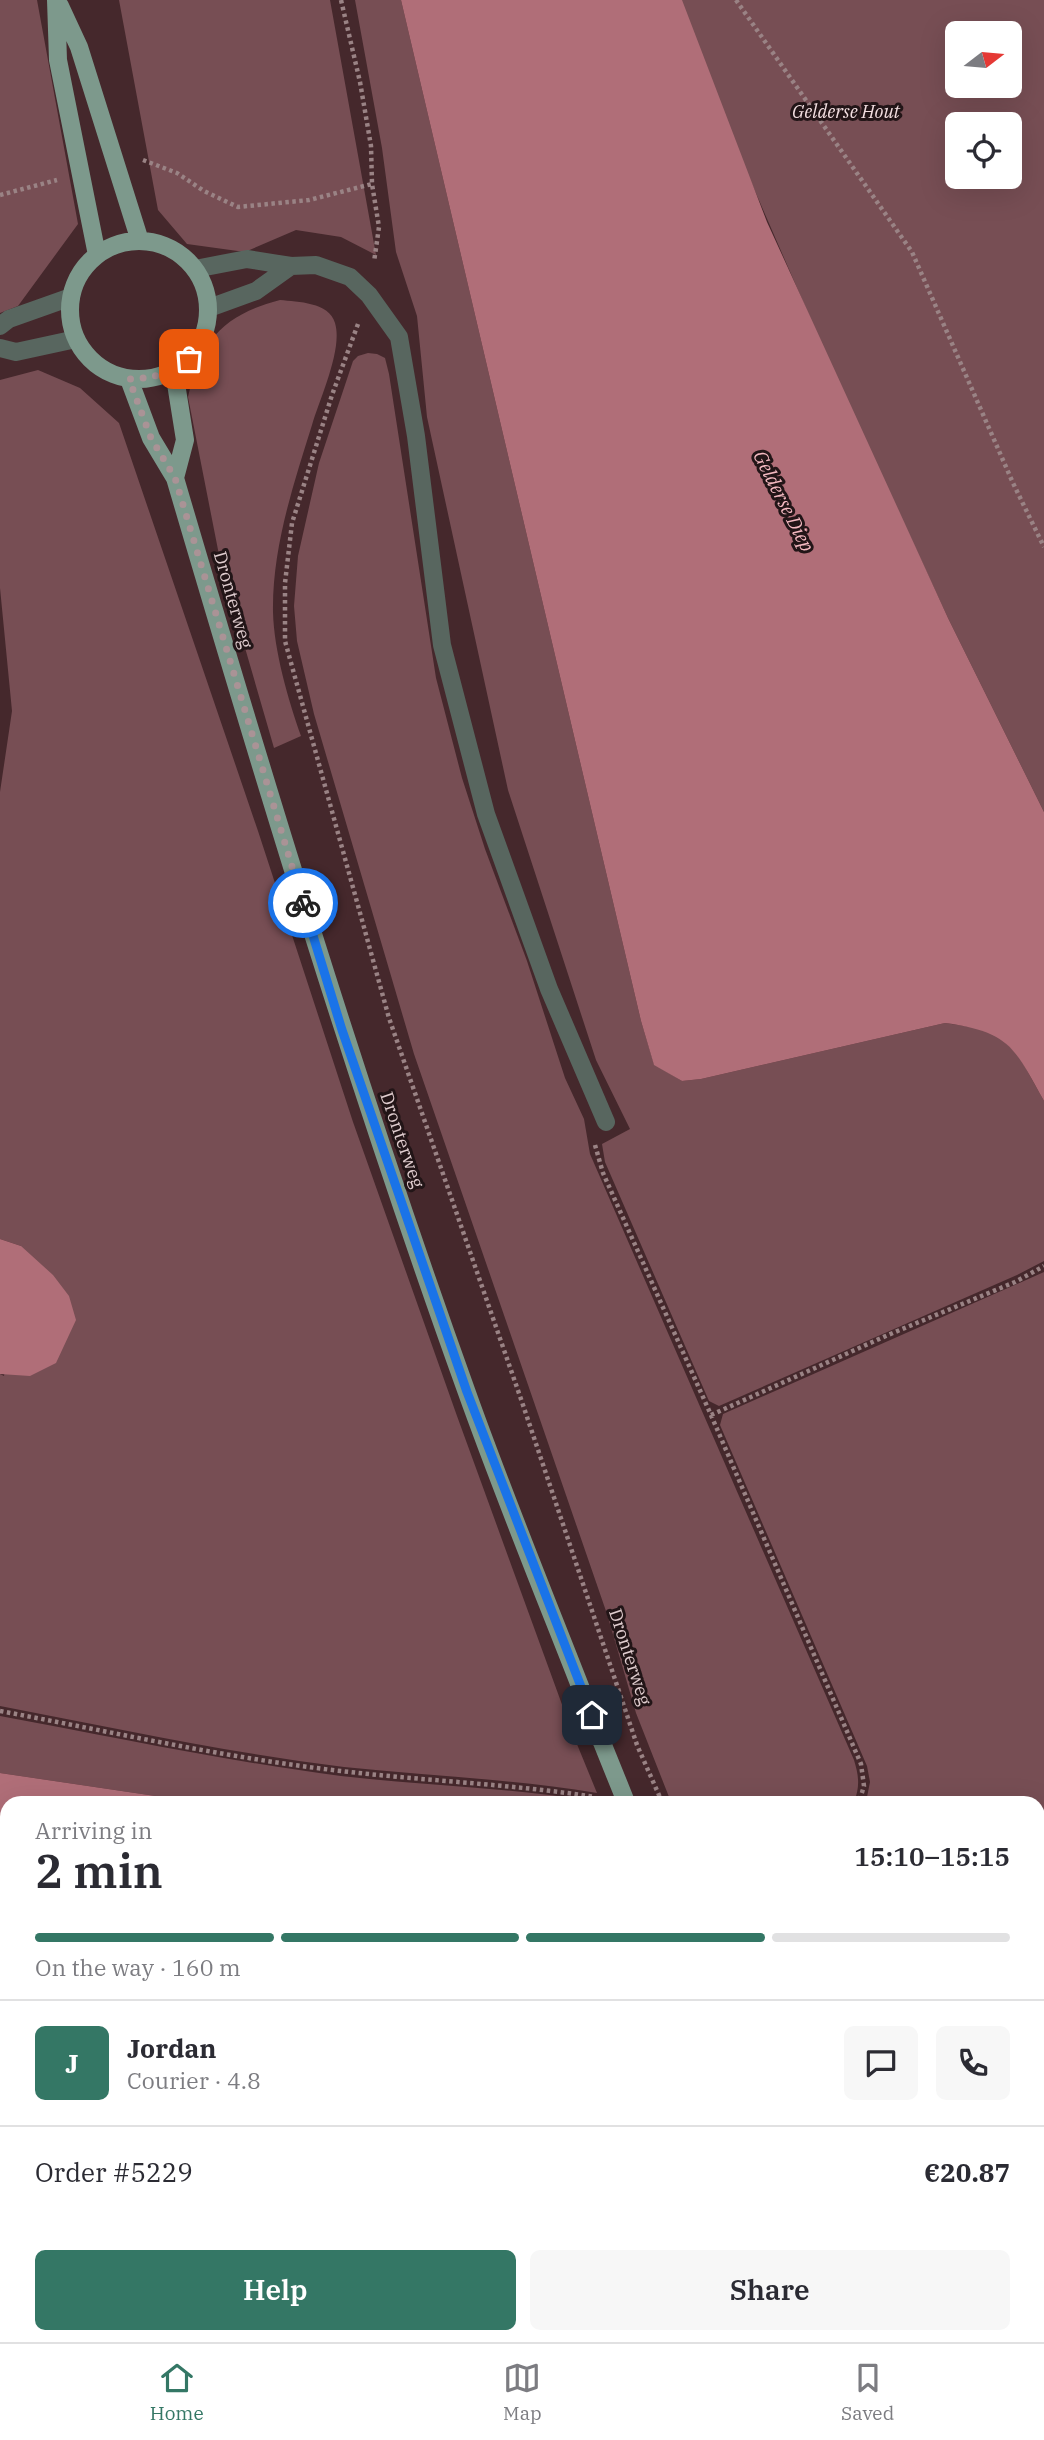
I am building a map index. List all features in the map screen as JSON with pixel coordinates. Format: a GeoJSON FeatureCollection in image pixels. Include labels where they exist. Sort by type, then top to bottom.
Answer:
{"type":"FeatureCollection","features":[{"type":"Feature","properties":{"kind":"main road"},"geometry":{"type":"LineString","coordinates":[[57,0],[79,47],[140,241]]}},
{"type":"Feature","properties":{"kind":"main road"},"geometry":{"type":"LineString","coordinates":[[57,0],[58,60],[97,255]]}},
{"type":"Feature","properties":{"kind":"main road"},"geometry":{"type":"LineString","coordinates":[[140,241],[161,244],[180,254],[195,269],[205,288],[209,308],[207,327],[200,344],[189,359],[174,371],[152,379],[129,379],[97,366],[85,354],[76,339],[71,319],[71,297],[80,274],[97,255],[117,244],[140,241]]}},
{"type":"Feature","properties":{"kind":"main road"},"geometry":{"type":"LineString","coordinates":[[174,371],[185,440],[175,478]]}},
{"type":"Feature","properties":{"kind":"main road","name":"Dronterweg"},"geometry":{"type":"LineString","coordinates":[[129,379],[151,438],[175,478],[342,1030],[395,1187],[467,1392],[624,1796]]}},
{"type":"Feature","properties":{"kind":"street"},"geometry":{"type":"LineString","coordinates":[[195,269],[247,259],[291,267],[316,265],[350,277],[369,295],[399,337],[416,436],[442,646],[486,814],[549,989],[606,1122]]}},
{"type":"Feature","properties":{"kind":"street"},"geometry":{"type":"LineString","coordinates":[[209,308],[256,291],[291,267]]}},
{"type":"Feature","properties":{"kind":"street"},"geometry":{"type":"LineString","coordinates":[[0,326],[9,319],[71,297]]}},
{"type":"Feature","properties":{"kind":"street"},"geometry":{"type":"LineString","coordinates":[[0,348],[16,352],[76,339]]}},
{"type":"Feature","properties":{"kind":"path","name":"Dronterweg"},"geometry":{"type":"LineString","coordinates":[[341,0],[360,82],[371,146],[372,184],[379,227],[369,295],[332,395],[292,523],[285,583],[285,641],[389,1018],[637,1745],[659,1796]]}},
{"type":"Feature","properties":{"kind":"path"},"geometry":{"type":"LineString","coordinates":[[736,0],[912,252],[1013,483],[1044,547]]}},
{"type":"Feature","properties":{"kind":"path"},"geometry":{"type":"LineString","coordinates":[[117,163],[141,160],[177,173],[204,191],[238,207],[309,200],[372,184]]}},
{"type":"Feature","properties":{"kind":"path"},"geometry":{"type":"LineString","coordinates":[[0,195],[81,173]]}},
{"type":"Feature","properties":{"kind":"path"},"geometry":{"type":"LineString","coordinates":[[606,1122],[593,1140],[603,1173],[711,1415],[861,1764],[864,1786],[861,1796]]}},
{"type":"Feature","properties":{"kind":"path"},"geometry":{"type":"LineString","coordinates":[[711,1415],[1015,1282],[1044,1266]]}},
{"type":"Feature","properties":{"kind":"path"},"geometry":{"type":"LineString","coordinates":[[0,1711],[341,1771],[587,1796]]}},
{"type":"Feature","properties":{"kind":"green space"},"geometry":{"type":"Polygon","coordinates":[[[0,0],[37,0],[78,224],[18,306],[0,313],[0,0]]]}},
{"type":"Feature","properties":{"kind":"green space"},"geometry":{"type":"Polygon","coordinates":[[[119,0],[330,0],[376,255],[341,237],[296,230],[245,252],[187,244],[158,210],[119,0]]]}},
{"type":"Feature","properties":{"kind":"green space"},"geometry":{"type":"Polygon","coordinates":[[[355,0],[401,0],[641,1021],[654,1064],[682,1081],[701,1079],[945,1023],[998,1035],[1019,1056],[1044,1101],[1044,1261],[719,1406],[709,1401],[605,1162],[602,1144],[630,1129],[596,1060],[508,790],[427,417],[417,316],[396,252],[382,148],[355,0]]]}},
{"type":"Feature","properties":{"kind":"green space","name":"Gelderse Hout"},"geometry":{"type":"Polygon","coordinates":[[[672,0],[1044,0],[1044,812],[948,618],[831,366],[672,0]]]}},
{"type":"Feature","properties":{"kind":"green space"},"geometry":{"type":"Polygon","coordinates":[[[280,300],[320,307],[332,316],[337,334],[325,388],[291,494],[276,564],[273,612],[276,643],[301,736],[274,748],[221,565],[188,397],[200,360],[218,333],[243,313],[280,300]]]}},
{"type":"Feature","properties":{"kind":"green space"},"geometry":{"type":"Polygon","coordinates":[[[368,353],[385,358],[436,678],[462,778],[565,1078],[584,1119],[590,1154],[854,1760],[858,1781],[856,1796],[669,1796],[636,1713],[607,1614],[414,1054],[314,714],[297,641],[294,606],[298,556],[319,463],[353,361],[368,353]]]}},
{"type":"Feature","properties":{"kind":"green space"},"geometry":{"type":"Polygon","coordinates":[[[38,370],[80,388],[119,423],[258,831],[353,1122],[457,1416],[572,1732],[597,1793],[534,1784],[344,1767],[258,1755],[0,1706],[0,1374],[4,1376],[21,1246],[0,1239],[0,792],[12,711],[0,588],[0,380],[38,370]]]}},
{"type":"Feature","properties":{"kind":"green space"},"geometry":{"type":"Polygon","coordinates":[[[1044,1272],[1044,1796],[867,1796],[870,1782],[867,1766],[720,1425],[723,1414],[1044,1272]]]}},
{"type":"Feature","properties":{"kind":"green space"},"geometry":{"type":"Polygon","coordinates":[[[0,1716],[298,1770],[555,1796],[155,1796],[0,1773],[0,1716]]]}},
{"type":"Feature","properties":{"kind":"water","name":"Gelderse Diep"},"geometry":{"type":"Polygon","coordinates":[[[401,0],[682,0],[767,222],[948,618],[1044,812],[1044,1101],[1025,1067],[1008,1045],[984,1031],[945,1023],[701,1079],[682,1081],[654,1065],[641,1021],[401,0]]]}},
{"type":"Feature","properties":{"kind":"water"},"geometry":{"type":"Polygon","coordinates":[[[0,1239],[21,1246],[53,1275],[69,1296],[76,1320],[56,1363],[30,1376],[0,1374],[0,1239]]]}},
{"type":"Feature","properties":{"kind":"water"},"geometry":{"type":"Polygon","coordinates":[[[0,1773],[155,1796],[0,1796],[0,1773]]]}},
{"type":"Feature","properties":{"kind":"way so far"},"geometry":{"type":"LineString","coordinates":[[189,359],[174,371],[152,379],[129,379],[151,438],[175,478],[303,903]]}},
{"type":"Feature","properties":{"kind":"route"},"geometry":{"type":"LineString","coordinates":[[303,903],[342,1030],[467,1392],[592,1715]]}}]}
